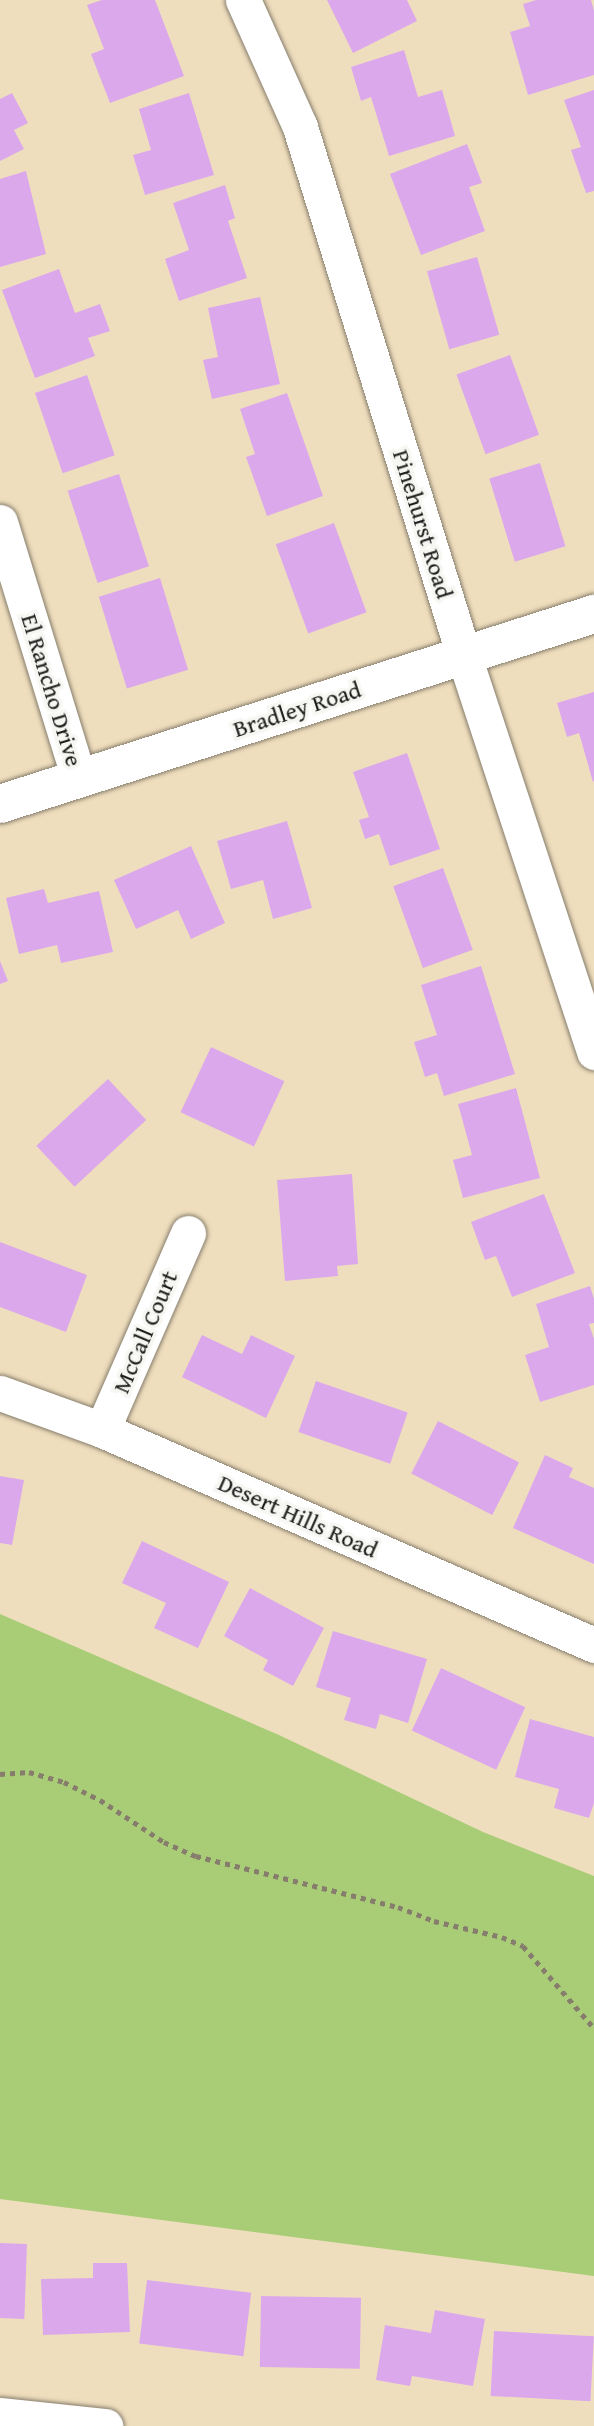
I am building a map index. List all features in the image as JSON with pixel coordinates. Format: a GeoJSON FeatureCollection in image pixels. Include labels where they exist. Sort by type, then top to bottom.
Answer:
{"type":"FeatureCollection","features":[{"type":"Feature","properties":{"kind":"street","name":"Pinehurst Road"},"geometry":{"type":"LineString","coordinates":[[243,0],[300,127],[464,656],[594,1052]]}},
{"type":"Feature","properties":{"kind":"street","name":"El Rancho Drive"},"geometry":{"type":"LineString","coordinates":[[0,522],[79,778]]}},
{"type":"Feature","properties":{"kind":"street","name":"Bradley Road"},"geometry":{"type":"LineString","coordinates":[[0,804],[594,614]]}},
{"type":"Feature","properties":{"kind":"street","name":"McCall Court"},"geometry":{"type":"LineString","coordinates":[[103,1430],[188,1233]]}},
{"type":"Feature","properties":{"kind":"street","name":"Desert Hills Road"},"geometry":{"type":"LineString","coordinates":[[0,1393],[103,1430],[594,1644]]}},
{"type":"Feature","properties":{"kind":"street"},"geometry":{"type":"LineString","coordinates":[[0,2415],[105,2426]]}},
{"type":"Feature","properties":{"kind":"path"},"geometry":{"type":"LineString","coordinates":[[0,1774],[29,1772],[64,1782],[100,1800],[164,1842],[196,1856],[398,1907],[434,1921],[502,1937],[523,1946],[594,2028]]}},
{"type":"Feature","properties":{"kind":"green space"},"geometry":{"type":"Polygon","coordinates":[[[0,1614],[279,1735],[483,1832],[594,1876],[594,2276],[0,2199],[0,1614]]]}},
{"type":"Feature","properties":{"kind":"building"},"geometry":{"type":"Polygon","coordinates":[[[102,0],[155,0],[184,76],[110,103],[91,54],[104,49],[87,5],[102,0]]]}},
{"type":"Feature","properties":{"kind":"building"},"geometry":{"type":"Polygon","coordinates":[[[327,0],[407,0],[417,21],[353,53],[327,0]]]}},
{"type":"Feature","properties":{"kind":"building"},"geometry":{"type":"Polygon","coordinates":[[[536,0],[591,0],[594,11],[594,75],[528,95],[510,32],[530,26],[523,4],[536,0]]]}},
{"type":"Feature","properties":{"kind":"building"},"geometry":{"type":"Polygon","coordinates":[[[404,50],[418,97],[442,90],[455,136],[389,156],[371,97],[361,101],[351,67],[404,50]]]}},
{"type":"Feature","properties":{"kind":"building"},"geometry":{"type":"Polygon","coordinates":[[[594,90],[594,191],[586,193],[571,150],[581,147],[564,100],[594,90]]]}},
{"type":"Feature","properties":{"kind":"building"},"geometry":{"type":"Polygon","coordinates":[[[12,93],[28,123],[14,130],[24,149],[0,161],[0,99],[12,93]]]}},
{"type":"Feature","properties":{"kind":"building"},"geometry":{"type":"Polygon","coordinates":[[[189,93],[214,175],[145,195],[133,155],[151,150],[139,109],[189,93]]]}},
{"type":"Feature","properties":{"kind":"building"},"geometry":{"type":"Polygon","coordinates":[[[467,144],[482,183],[469,187],[485,231],[421,255],[390,174],[467,144]]]}},
{"type":"Feature","properties":{"kind":"building"},"geometry":{"type":"Polygon","coordinates":[[[26,171],[46,254],[0,267],[0,179],[26,171]]]}},
{"type":"Feature","properties":{"kind":"building"},"geometry":{"type":"Polygon","coordinates":[[[225,185],[235,218],[228,221],[247,278],[179,301],[165,259],[189,250],[173,203],[225,185]]]}},
{"type":"Feature","properties":{"kind":"building"},"geometry":{"type":"Polygon","coordinates":[[[477,257],[499,335],[449,349],[427,271],[477,257]]]}},
{"type":"Feature","properties":{"kind":"building"},"geometry":{"type":"Polygon","coordinates":[[[59,269],[75,313],[100,304],[110,331],[88,338],[95,356],[35,378],[2,290],[59,269]]]}},
{"type":"Feature","properties":{"kind":"building"},"geometry":{"type":"Polygon","coordinates":[[[260,297],[280,384],[212,399],[203,360],[218,357],[208,308],[260,297]]]}},
{"type":"Feature","properties":{"kind":"building"},"geometry":{"type":"Polygon","coordinates":[[[510,355],[539,435],[486,454],[456,374],[510,355]]]}},
{"type":"Feature","properties":{"kind":"building"},"geometry":{"type":"Polygon","coordinates":[[[87,375],[115,455],[63,473],[35,393],[87,375]]]}},
{"type":"Feature","properties":{"kind":"building"},"geometry":{"type":"Polygon","coordinates":[[[287,393],[323,496],[267,516],[246,457],[255,454],[240,409],[287,393]]]}},
{"type":"Feature","properties":{"kind":"building"},"geometry":{"type":"Polygon","coordinates":[[[540,463],[565,546],[515,562],[489,478],[540,463]]]}},
{"type":"Feature","properties":{"kind":"building"},"geometry":{"type":"Polygon","coordinates":[[[119,474],[149,566],[98,583],[68,491],[119,474]]]}},
{"type":"Feature","properties":{"kind":"building"},"geometry":{"type":"Polygon","coordinates":[[[334,523],[366,612],[308,633],[276,544],[334,523]]]}},
{"type":"Feature","properties":{"kind":"building"},"geometry":{"type":"Polygon","coordinates":[[[160,578],[188,670],[127,689],[99,597],[160,578]]]}},
{"type":"Feature","properties":{"kind":"building"},"geometry":{"type":"Polygon","coordinates":[[[594,692],[593,782],[579,733],[567,737],[557,703],[594,692]]]}},
{"type":"Feature","properties":{"kind":"building"},"geometry":{"type":"Polygon","coordinates":[[[407,753],[440,849],[390,866],[379,834],[365,839],[359,820],[369,817],[353,772],[407,753]]]}},
{"type":"Feature","properties":{"kind":"building"},"geometry":{"type":"Polygon","coordinates":[[[287,821],[312,908],[273,919],[263,880],[231,889],[217,841],[287,821]]]}},
{"type":"Feature","properties":{"kind":"building"},"geometry":{"type":"Polygon","coordinates":[[[191,846],[225,923],[191,939],[178,910],[136,929],[114,880],[191,846]]]}},
{"type":"Feature","properties":{"kind":"building"},"geometry":{"type":"Polygon","coordinates":[[[443,868],[473,950],[423,968],[393,886],[443,868]]]}},
{"type":"Feature","properties":{"kind":"building"},"geometry":{"type":"Polygon","coordinates":[[[44,889],[48,903],[99,891],[113,952],[61,963],[57,945],[19,954],[6,898],[44,889]]]}},
{"type":"Feature","properties":{"kind":"building"},"geometry":{"type":"Polygon","coordinates":[[[0,961],[8,981],[0,984],[0,961]]]}},
{"type":"Feature","properties":{"kind":"building"},"geometry":{"type":"Polygon","coordinates":[[[481,966],[515,1074],[444,1096],[437,1073],[425,1077],[414,1042],[437,1035],[421,985],[481,966]]]}},
{"type":"Feature","properties":{"kind":"building"},"geometry":{"type":"Polygon","coordinates":[[[211,1047],[284,1081],[254,1146],[181,1112],[211,1047]]]}},
{"type":"Feature","properties":{"kind":"building"},"geometry":{"type":"Polygon","coordinates":[[[108,1079],[146,1120],[75,1187],[36,1146],[108,1079]]]}},
{"type":"Feature","properties":{"kind":"building"},"geometry":{"type":"Polygon","coordinates":[[[516,1088],[540,1178],[463,1198],[453,1160],[472,1155],[458,1104],[516,1088]]]}},
{"type":"Feature","properties":{"kind":"building"},"geometry":{"type":"Polygon","coordinates":[[[352,1174],[358,1264],[337,1266],[338,1276],[285,1281],[277,1180],[352,1174]]]}},
{"type":"Feature","properties":{"kind":"building"},"geometry":{"type":"Polygon","coordinates":[[[544,1194],[575,1273],[512,1297],[496,1256],[485,1260],[471,1222],[544,1194]]]}},
{"type":"Feature","properties":{"kind":"building"},"geometry":{"type":"Polygon","coordinates":[[[0,1242],[87,1275],[66,1332],[0,1307],[0,1242]]]}},
{"type":"Feature","properties":{"kind":"building"},"geometry":{"type":"Polygon","coordinates":[[[590,1286],[594,1299],[594,1323],[589,1324],[594,1339],[594,1385],[540,1402],[525,1355],[549,1347],[536,1304],[590,1286]]]}},
{"type":"Feature","properties":{"kind":"building"},"geometry":{"type":"Polygon","coordinates":[[[202,1335],[242,1354],[251,1335],[295,1356],[266,1418],[182,1377],[202,1335]]]}},
{"type":"Feature","properties":{"kind":"building"},"geometry":{"type":"Polygon","coordinates":[[[316,1381],[408,1413],[390,1464],[298,1432],[316,1381]]]}},
{"type":"Feature","properties":{"kind":"building"},"geometry":{"type":"Polygon","coordinates":[[[438,1421],[519,1462],[492,1515],[411,1474],[438,1421]]]}},
{"type":"Feature","properties":{"kind":"building"},"geometry":{"type":"Polygon","coordinates":[[[545,1455],[573,1468],[569,1477],[594,1488],[594,1564],[513,1528],[545,1455]]]}},
{"type":"Feature","properties":{"kind":"building"},"geometry":{"type":"Polygon","coordinates":[[[0,1476],[24,1480],[12,1545],[0,1543],[0,1476]]]}},
{"type":"Feature","properties":{"kind":"building"},"geometry":{"type":"Polygon","coordinates":[[[142,1541],[229,1582],[198,1648],[154,1628],[166,1603],[122,1583],[142,1541]]]}},
{"type":"Feature","properties":{"kind":"building"},"geometry":{"type":"Polygon","coordinates":[[[250,1588],[324,1628],[293,1686],[263,1670],[268,1660],[224,1636],[250,1588]]]}},
{"type":"Feature","properties":{"kind":"building"},"geometry":{"type":"Polygon","coordinates":[[[333,1631],[427,1659],[408,1723],[380,1714],[376,1729],[344,1720],[351,1698],[316,1687],[333,1631]]]}},
{"type":"Feature","properties":{"kind":"building"},"geometry":{"type":"Polygon","coordinates":[[[441,1668],[525,1707],[496,1770],[412,1731],[441,1668]]]}},
{"type":"Feature","properties":{"kind":"building"},"geometry":{"type":"Polygon","coordinates":[[[530,1719],[594,1737],[594,1803],[589,1818],[554,1808],[559,1789],[515,1777],[530,1719]]]}},
{"type":"Feature","properties":{"kind":"building"},"geometry":{"type":"Polygon","coordinates":[[[0,2243],[27,2244],[24,2319],[0,2318],[0,2243]]]}},
{"type":"Feature","properties":{"kind":"building"},"geometry":{"type":"Polygon","coordinates":[[[93,2263],[127,2263],[130,2332],[43,2335],[41,2279],[93,2278],[93,2263]]]}},
{"type":"Feature","properties":{"kind":"building"},"geometry":{"type":"Polygon","coordinates":[[[147,2280],[251,2293],[243,2356],[139,2344],[147,2280]]]}},
{"type":"Feature","properties":{"kind":"building"},"geometry":{"type":"Polygon","coordinates":[[[261,2296],[361,2298],[360,2369],[260,2367],[261,2296]]]}},
{"type":"Feature","properties":{"kind":"building"},"geometry":{"type":"Polygon","coordinates":[[[435,2310],[485,2319],[473,2386],[412,2376],[410,2386],[376,2380],[385,2325],[431,2333],[435,2310]]]}},
{"type":"Feature","properties":{"kind":"building"},"geometry":{"type":"Polygon","coordinates":[[[494,2331],[594,2336],[590,2401],[491,2396],[494,2331]]]}}]}
